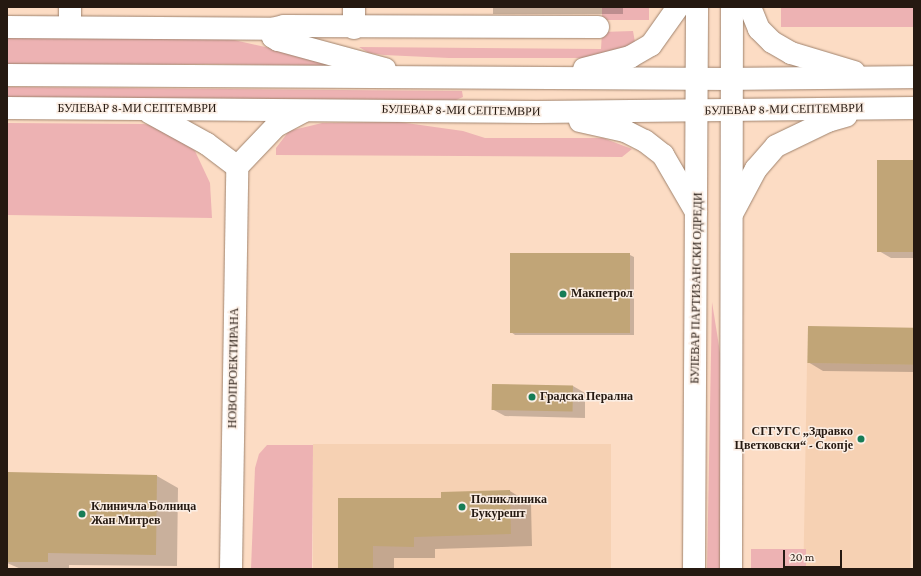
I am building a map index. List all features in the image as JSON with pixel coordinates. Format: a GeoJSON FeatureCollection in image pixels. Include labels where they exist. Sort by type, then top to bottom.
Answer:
{"type":"FeatureCollection","features":[{"type":"Feature","properties":{"kind":"street"},"geometry":{"type":"LineString","coordinates":[[354,7],[354,28]]}},
{"type":"Feature","properties":{"kind":"street"},"geometry":{"type":"LineString","coordinates":[[559,76],[630,57],[651,45],[678,7]]}},
{"type":"Feature","properties":{"kind":"street","name":"БУЛЕВАР ПАРТИЗАНСКИ ОДРЕДИ"},"geometry":{"type":"LineString","coordinates":[[694,569],[697,7]]}},
{"type":"Feature","properties":{"kind":"street"},"geometry":{"type":"LineString","coordinates":[[731,569],[732,7]]}},
{"type":"Feature","properties":{"kind":"street"},"geometry":{"type":"LineString","coordinates":[[750,7],[759,29],[772,42],[791,53],[870,77]]}},
{"type":"Feature","properties":{"kind":"street"},"geometry":{"type":"LineString","coordinates":[[7,27],[70,17],[272,29],[284,26],[354,28],[598,27]]}},
{"type":"Feature","properties":{"kind":"street"},"geometry":{"type":"LineString","coordinates":[[272,29],[273,37],[278,40],[414,76]]}},
{"type":"Feature","properties":{"kind":"street"},"geometry":{"type":"LineString","coordinates":[[7,74],[697,78],[914,76]]}},
{"type":"Feature","properties":{"kind":"street","name":"БУЛЕВАР 8-МИ СЕПТЕМВРИ"},"geometry":{"type":"LineString","coordinates":[[7,108],[537,112],[914,108]]}},
{"type":"Feature","properties":{"kind":"street"},"geometry":{"type":"LineString","coordinates":[[142,109],[164,118],[206,144],[237,167],[276,126],[306,110]]}},
{"type":"Feature","properties":{"kind":"street"},"geometry":{"type":"LineString","coordinates":[[732,215],[756,169],[776,146],[828,121],[868,109]]}},
{"type":"Feature","properties":{"kind":"street"},"geometry":{"type":"LineString","coordinates":[[537,112],[625,131],[645,141],[663,155],[697,216]]}},
{"type":"Feature","properties":{"kind":"street","name":"НОВОПРОЕКТИРАНА"},"geometry":{"type":"LineString","coordinates":[[231,569],[237,167]]}},
{"type":"Feature","properties":{"kind":"shaded area"},"geometry":{"type":"Polygon","coordinates":[[[602,7],[649,7],[649,20],[602,20],[602,7]]]}},
{"type":"Feature","properties":{"kind":"shaded area"},"geometry":{"type":"Polygon","coordinates":[[[781,7],[914,7],[914,27],[781,27],[781,7]]]}},
{"type":"Feature","properties":{"kind":"shaded area"},"geometry":{"type":"Polygon","coordinates":[[[633,31],[636,48],[595,58],[449,58],[384,55],[369,53],[359,47],[601,49],[602,32],[633,31]]]}},
{"type":"Feature","properties":{"kind":"shaded area"},"geometry":{"type":"Polygon","coordinates":[[[7,37],[225,38],[333,62],[334,66],[206,64],[7,67],[7,37]]]}},
{"type":"Feature","properties":{"kind":"shaded area"},"geometry":{"type":"Polygon","coordinates":[[[7,87],[462,91],[463,97],[456,100],[7,99],[7,87]]]}},
{"type":"Feature","properties":{"kind":"shaded area"},"geometry":{"type":"Polygon","coordinates":[[[399,122],[463,131],[485,138],[603,138],[632,149],[622,157],[276,155],[276,148],[289,131],[322,123],[399,122]]]}},
{"type":"Feature","properties":{"kind":"shaded area"},"geometry":{"type":"Polygon","coordinates":[[[7,123],[144,124],[158,127],[183,141],[195,151],[210,183],[212,218],[7,215],[7,123]]]}},
{"type":"Feature","properties":{"kind":"shaded area"},"geometry":{"type":"Polygon","coordinates":[[[712,302],[722,365],[720,569],[707,569],[712,302]]]}},
{"type":"Feature","properties":{"kind":"shaded area","name":"СГГУГС „Здравко Цветковски“ - Скопје"},"geometry":{"type":"Polygon","coordinates":[[[807,363],[914,365],[910,569],[803,569],[807,363]]]}},
{"type":"Feature","properties":{"kind":"shaded area","name":"Поликлиника Букурешт"},"geometry":{"type":"Polygon","coordinates":[[[313,444],[611,444],[611,569],[313,569],[313,444]]]}},
{"type":"Feature","properties":{"kind":"shaded area"},"geometry":{"type":"Polygon","coordinates":[[[267,445],[313,445],[312,569],[251,569],[255,468],[259,454],[267,445]]]}},
{"type":"Feature","properties":{"kind":"shaded area"},"geometry":{"type":"Polygon","coordinates":[[[751,549],[806,549],[806,569],[751,569],[751,549]]]}},
{"type":"Feature","properties":{"kind":"building"},"geometry":{"type":"Polygon","coordinates":[[[877,160],[914,160],[914,252],[877,252],[877,160]]]}},
{"type":"Feature","properties":{"kind":"building"},"geometry":{"type":"Polygon","coordinates":[[[510,253],[630,253],[630,333],[510,333],[510,253]]]}},
{"type":"Feature","properties":{"kind":"building"},"geometry":{"type":"Polygon","coordinates":[[[808,326],[914,328],[913,365],[807,363],[808,326]]]}},
{"type":"Feature","properties":{"kind":"building","name":"Градска Перална"},"geometry":{"type":"Polygon","coordinates":[[[492,384],[573,385],[573,411],[492,410],[492,384]]]}},
{"type":"Feature","properties":{"kind":"building","name":"Клиничла Болница Жан Митрев"},"geometry":{"type":"Polygon","coordinates":[[[7,472],[157,475],[156,555],[48,553],[48,562],[7,562],[7,472]]]}},
{"type":"Feature","properties":{"kind":"building"},"geometry":{"type":"Polygon","coordinates":[[[510,490],[511,534],[414,537],[414,547],[373,546],[373,569],[338,569],[338,498],[441,498],[441,492],[510,490]]]}},
{"type":"Feature","properties":{"kind":"place","name":"Макпетрол"},"geometry":{"type":"Point","coordinates":[563,294]}},
{"type":"Feature","properties":{"kind":"place","name":"Градска Перална"},"geometry":{"type":"Point","coordinates":[532,397]}},
{"type":"Feature","properties":{"kind":"place","name":"СГГУГС „Здравко Цветковски“ - Скопје"},"geometry":{"type":"Point","coordinates":[861,439]}},
{"type":"Feature","properties":{"kind":"place","name":"Поликлиника Букурешт"},"geometry":{"type":"Point","coordinates":[462,507]}},
{"type":"Feature","properties":{"kind":"place","name":"Клиничла Болница Жан Митрев"},"geometry":{"type":"Point","coordinates":[82,514]}}]}
